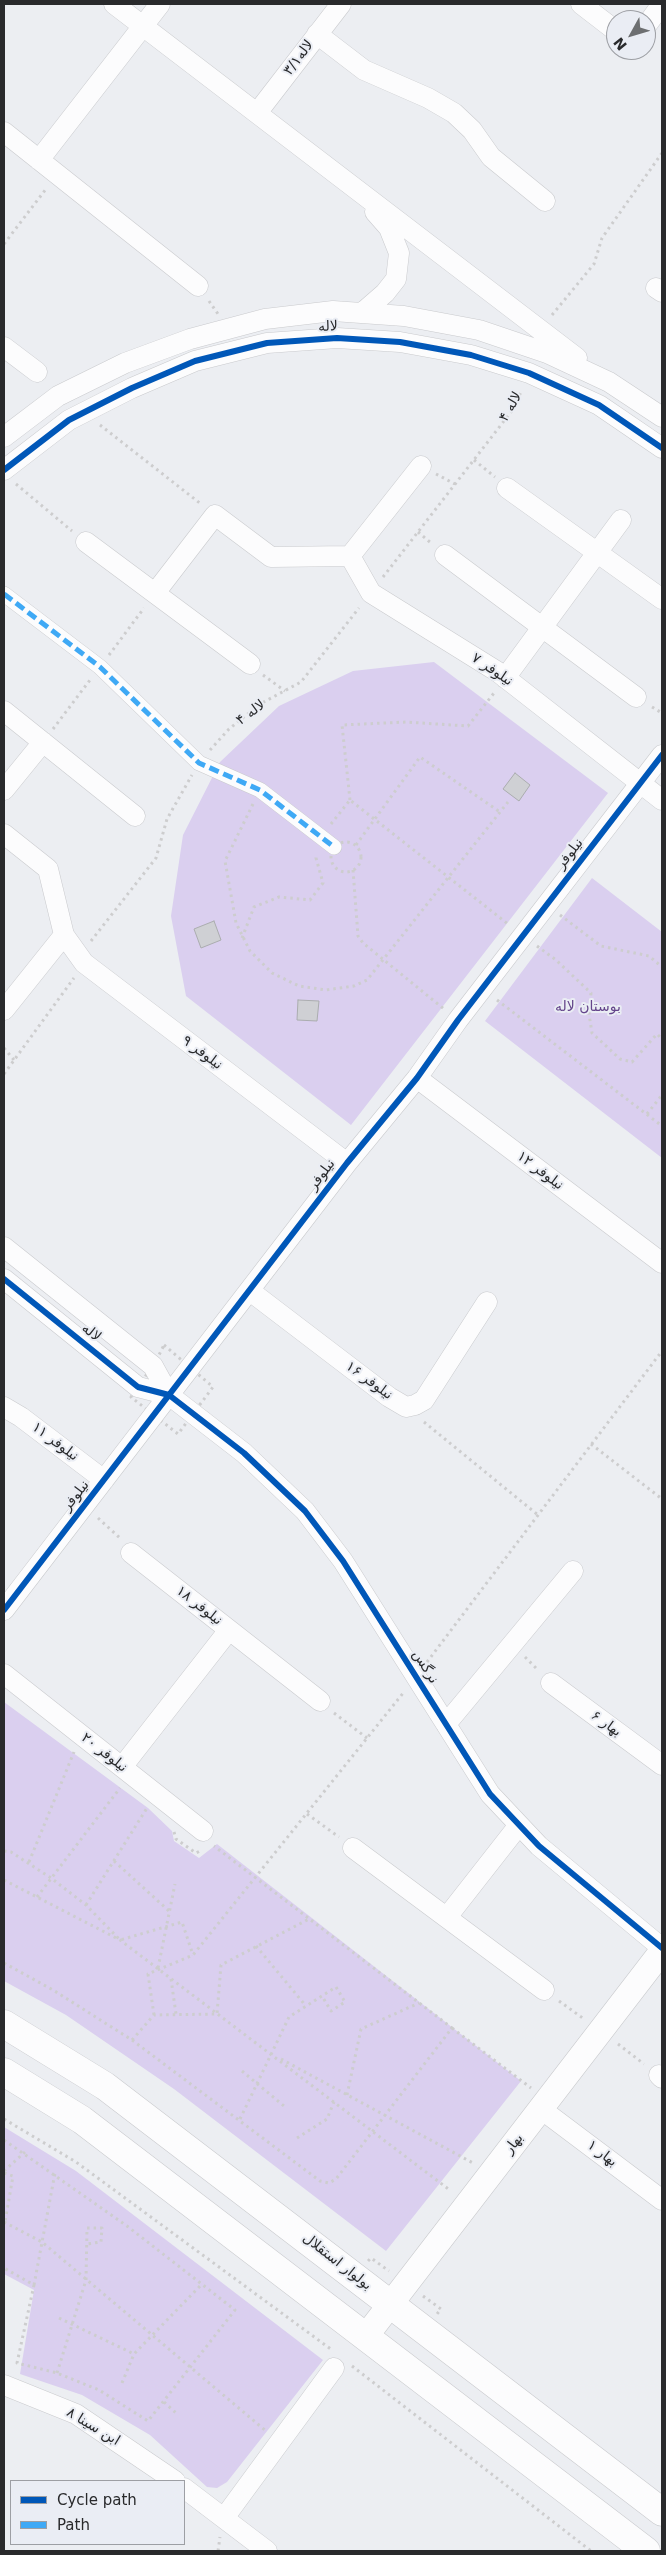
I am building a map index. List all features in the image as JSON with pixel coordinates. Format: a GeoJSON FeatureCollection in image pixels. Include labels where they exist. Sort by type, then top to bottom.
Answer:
{"type":"FeatureCollection","features":[{"type":"Feature","properties":{"kind":"main road","name":"بولوار استقلال"},"geometry":{"type":"LineString","coordinates":[[4,2024],[105,2086],[662,2512]]}},
{"type":"Feature","properties":{"kind":"main road"},"geometry":{"type":"LineString","coordinates":[[4,2072],[82,2120],[646,2551]]}},
{"type":"Feature","properties":{"kind":"street"},"geometry":{"type":"LineString","coordinates":[[114,4],[609,382]]}},
{"type":"Feature","properties":{"kind":"street"},"geometry":{"type":"LineString","coordinates":[[39,160],[160,4]]}},
{"type":"Feature","properties":{"kind":"street","name":"لاله۳/۱"},"geometry":{"type":"LineString","coordinates":[[257,113],[341,4]]}},
{"type":"Feature","properties":{"kind":"street"},"geometry":{"type":"LineString","coordinates":[[588,6],[606,22]]}},
{"type":"Feature","properties":{"kind":"street"},"geometry":{"type":"LineString","coordinates":[[318,34],[364,70],[428,98],[454,113],[472,130],[491,157],[545,201]]}},
{"type":"Feature","properties":{"kind":"street"},"geometry":{"type":"LineString","coordinates":[[4,132],[198,286]]}},
{"type":"Feature","properties":{"kind":"street"},"geometry":{"type":"LineString","coordinates":[[342,178],[389,228],[399,253],[396,279],[385,293],[362,313]]}},
{"type":"Feature","properties":{"kind":"street","name":"لاله"},"geometry":{"type":"LineString","coordinates":[[4,437],[58,396],[125,362],[190,339],[228,329],[265,320],[333,311],[404,316],[479,330],[547,352],[609,382],[662,417]]}},
{"type":"Feature","properties":{"kind":"street","name":"لاله"},"geometry":{"type":"LineString","coordinates":[[8,475],[69,420],[132,388],[195,361],[267,343],[337,338],[400,342],[471,355],[529,373],[598,405],[662,448]]}},
{"type":"Feature","properties":{"kind":"street"},"geometry":{"type":"LineString","coordinates":[[4,347],[37,372]]}},
{"type":"Feature","properties":{"kind":"street"},"geometry":{"type":"LineString","coordinates":[[155,593],[215,515],[271,558],[350,556],[421,466]]}},
{"type":"Feature","properties":{"kind":"street"},"geometry":{"type":"LineString","coordinates":[[507,488],[662,600]]}},
{"type":"Feature","properties":{"kind":"street"},"geometry":{"type":"LineString","coordinates":[[505,678],[621,520]]}},
{"type":"Feature","properties":{"kind":"street"},"geometry":{"type":"LineString","coordinates":[[86,542],[250,664]]}},
{"type":"Feature","properties":{"kind":"street"},"geometry":{"type":"LineString","coordinates":[[445,555],[636,698]]}},
{"type":"Feature","properties":{"kind":"street","name":"نیلوفر ۷"},"geometry":{"type":"LineString","coordinates":[[350,556],[371,593],[505,678],[662,800]]}},
{"type":"Feature","properties":{"kind":"street"},"geometry":{"type":"LineString","coordinates":[[4,594],[100,666],[199,763],[260,790],[334,847]]}},
{"type":"Feature","properties":{"kind":"street"},"geometry":{"type":"LineString","coordinates":[[4,711],[135,816]]}},
{"type":"Feature","properties":{"kind":"street"},"geometry":{"type":"LineString","coordinates":[[4,790],[43,742]]}},
{"type":"Feature","properties":{"kind":"street","name":"نیلوفر"},"geometry":{"type":"LineString","coordinates":[[4,1610],[347,1163],[417,1078],[458,1020],[662,755]]}},
{"type":"Feature","properties":{"kind":"street"},"geometry":{"type":"LineString","coordinates":[[4,834],[48,869],[64,935],[4,1010]]}},
{"type":"Feature","properties":{"kind":"street","name":"نیلوفر ۹"},"geometry":{"type":"LineString","coordinates":[[64,935],[84,963],[347,1163]]}},
{"type":"Feature","properties":{"kind":"street","name":"نیلوفر ۱۲"},"geometry":{"type":"LineString","coordinates":[[417,1078],[662,1263]]}},
{"type":"Feature","properties":{"kind":"street","name":"لاله"},"geometry":{"type":"LineString","coordinates":[[4,1247],[153,1366],[169,1395]]}},
{"type":"Feature","properties":{"kind":"street","name":"لاله"},"geometry":{"type":"LineString","coordinates":[[4,1279],[138,1387],[169,1395]]}},
{"type":"Feature","properties":{"kind":"street","name":"نیلوفر ۱۶"},"geometry":{"type":"LineString","coordinates":[[250,1291],[389,1397],[406,1407],[415,1406],[424,1400],[487,1302]]}},
{"type":"Feature","properties":{"kind":"street","name":"نرگس"},"geometry":{"type":"LineString","coordinates":[[169,1395],[244,1453],[305,1511],[344,1561],[490,1794],[538,1846],[662,1950]]}},
{"type":"Feature","properties":{"kind":"street","name":"نیلوفر ۱۱"},"geometry":{"type":"LineString","coordinates":[[4,1407],[21,1417],[104,1480]]}},
{"type":"Feature","properties":{"kind":"street","name":"نیلوفر ۱۸"},"geometry":{"type":"LineString","coordinates":[[131,1553],[320,1701]]}},
{"type":"Feature","properties":{"kind":"street"},"geometry":{"type":"LineString","coordinates":[[446,1724],[573,1571]]}},
{"type":"Feature","properties":{"kind":"street"},"geometry":{"type":"LineString","coordinates":[[117,1774],[229,1630]]}},
{"type":"Feature","properties":{"kind":"street","name":"نیلوفر ۲۰"},"geometry":{"type":"LineString","coordinates":[[4,1674],[117,1774],[206,1841]]}},
{"type":"Feature","properties":{"kind":"street","name":"بهار ۶"},"geometry":{"type":"LineString","coordinates":[[550,1683],[662,1765]]}},
{"type":"Feature","properties":{"kind":"street"},"geometry":{"type":"LineString","coordinates":[[447,1917],[519,1825]]}},
{"type":"Feature","properties":{"kind":"street"},"geometry":{"type":"LineString","coordinates":[[353,1848],[544,1990]]}},
{"type":"Feature","properties":{"kind":"street","name":"بهار"},"geometry":{"type":"LineString","coordinates":[[366,2336],[662,1950]]}},
{"type":"Feature","properties":{"kind":"street","name":"بهار ۱"},"geometry":{"type":"LineString","coordinates":[[544,2104],[662,2200]]}},
{"type":"Feature","properties":{"kind":"street"},"geometry":{"type":"LineString","coordinates":[[224,2518],[340,2362]]}},
{"type":"Feature","properties":{"kind":"street","name":"ابن سینا ۸"},"geometry":{"type":"LineString","coordinates":[[4,2385],[76,2414],[174,2480]]}},
{"type":"Feature","properties":{"kind":"street"},"geometry":{"type":"LineString","coordinates":[[185,2489],[267,2551]]}},
{"type":"Feature","properties":{"kind":"path"},"geometry":{"type":"LineString","coordinates":[[540,329],[594,264],[602,238],[662,153]]}},
{"type":"Feature","properties":{"kind":"path"},"geometry":{"type":"LineString","coordinates":[[4,244],[58,175]]}},
{"type":"Feature","properties":{"kind":"path"},"geometry":{"type":"LineString","coordinates":[[198,286],[228,329]]}},
{"type":"Feature","properties":{"kind":"path"},"geometry":{"type":"LineString","coordinates":[[84,412],[215,515]]}},
{"type":"Feature","properties":{"kind":"path"},"geometry":{"type":"LineString","coordinates":[[474,460],[507,488]]}},
{"type":"Feature","properties":{"kind":"path"},"geometry":{"type":"LineString","coordinates":[[8,475],[86,542]]}},
{"type":"Feature","properties":{"kind":"path"},"geometry":{"type":"LineString","coordinates":[[250,664],[285,690]]}},
{"type":"Feature","properties":{"kind":"path"},"geometry":{"type":"LineString","coordinates":[[242,938],[254,907],[279,897],[310,900],[323,883],[316,858],[321,836],[350,800],[342,725],[406,722],[468,726],[505,678]]}},
{"type":"Feature","properties":{"kind":"path"},"geometry":{"type":"LineString","coordinates":[[356,845],[420,757],[500,812]]}},
{"type":"Feature","properties":{"kind":"path"},"geometry":{"type":"LineString","coordinates":[[260,790],[225,861],[236,923],[242,938],[260,963],[286,981],[312,989],[333,990],[354,986],[367,980],[508,802]]}},
{"type":"Feature","properties":{"kind":"path"},"geometry":{"type":"LineString","coordinates":[[350,800],[556,960],[591,993],[589,1014],[592,1033],[620,1059],[632,1062],[657,1034],[662,1039]]}},
{"type":"Feature","properties":{"kind":"path"},"geometry":{"type":"LineString","coordinates":[[353,870],[358,936],[363,943],[458,1020]]}},
{"type":"Feature","properties":{"kind":"path"},"geometry":{"type":"LineString","coordinates":[[547,905],[601,946],[649,956],[662,967]]}},
{"type":"Feature","properties":{"kind":"path"},"geometry":{"type":"LineString","coordinates":[[482,989],[662,1126]]}},
{"type":"Feature","properties":{"kind":"path"},"geometry":{"type":"LineString","coordinates":[[4,1048],[14,1060]]}},
{"type":"Feature","properties":{"kind":"path"},"geometry":{"type":"LineString","coordinates":[[647,1114],[662,1095]]}},
{"type":"Feature","properties":{"kind":"path"},"geometry":{"type":"LineString","coordinates":[[132,2040],[154,2014],[148,1974],[158,1968],[193,1955],[257,1879],[416,1677],[662,1351]]}},
{"type":"Feature","properties":{"kind":"path"},"geometry":{"type":"LineString","coordinates":[[406,1407],[538,1515]]}},
{"type":"Feature","properties":{"kind":"path"},"geometry":{"type":"LineString","coordinates":[[591,1444],[662,1499]]}},
{"type":"Feature","properties":{"kind":"path"},"geometry":{"type":"LineString","coordinates":[[84,1506],[126,1543],[131,1553]]}},
{"type":"Feature","properties":{"kind":"path"},"geometry":{"type":"LineString","coordinates":[[512,1644],[550,1683]]}},
{"type":"Feature","properties":{"kind":"path"},"geometry":{"type":"LineString","coordinates":[[320,1701],[367,1738]]}},
{"type":"Feature","properties":{"kind":"path"},"geometry":{"type":"LineString","coordinates":[[66,1745],[82,1757]]}},
{"type":"Feature","properties":{"kind":"path"},"geometry":{"type":"LineString","coordinates":[[29,1862],[74,1751]]}},
{"type":"Feature","properties":{"kind":"path"},"geometry":{"type":"LineString","coordinates":[[117,1774],[121,1787],[128,1792]]}},
{"type":"Feature","properties":{"kind":"path"},"geometry":{"type":"LineString","coordinates":[[37,1897],[121,1787]]}},
{"type":"Feature","properties":{"kind":"path"},"geometry":{"type":"LineString","coordinates":[[141,1803],[154,1813]]}},
{"type":"Feature","properties":{"kind":"path"},"geometry":{"type":"LineString","coordinates":[[86,1905],[148,1808]]}},
{"type":"Feature","properties":{"kind":"path"},"geometry":{"type":"LineString","coordinates":[[308,1814],[353,1848]]}},
{"type":"Feature","properties":{"kind":"path"},"geometry":{"type":"LineString","coordinates":[[173,1827],[176,1839],[196,1853],[206,1841],[257,1879],[452,2028],[544,2104]]}},
{"type":"Feature","properties":{"kind":"path"},"geometry":{"type":"LineString","coordinates":[[4,1851],[11,1852],[29,1862],[51,1878],[86,1905],[120,1940]]}},
{"type":"Feature","properties":{"kind":"path"},"geometry":{"type":"LineString","coordinates":[[114,1861],[169,1911]]}},
{"type":"Feature","properties":{"kind":"path"},"geometry":{"type":"LineString","coordinates":[[4,1880],[120,1940],[468,2203]]}},
{"type":"Feature","properties":{"kind":"path"},"geometry":{"type":"LineString","coordinates":[[158,1968],[175,1884]]}},
{"type":"Feature","properties":{"kind":"path"},"geometry":{"type":"LineString","coordinates":[[217,2014],[221,1965],[309,1919]]}},
{"type":"Feature","properties":{"kind":"path"},"geometry":{"type":"LineString","coordinates":[[120,1940],[182,1922],[193,1955]]}},
{"type":"Feature","properties":{"kind":"path"},"geometry":{"type":"LineString","coordinates":[[256,1946],[306,2006]]}},
{"type":"Feature","properties":{"kind":"path"},"geometry":{"type":"LineString","coordinates":[[4,1963],[53,1990],[132,2040],[240,2119],[320,2181],[329,2183],[336,2179],[452,2028]]}},
{"type":"Feature","properties":{"kind":"path"},"geometry":{"type":"LineString","coordinates":[[171,1978],[176,2014]]}},
{"type":"Feature","properties":{"kind":"path"},"geometry":{"type":"LineString","coordinates":[[240,2119],[289,2016],[336,1987],[345,2002],[331,2011],[322,1996]]}},
{"type":"Feature","properties":{"kind":"path"},"geometry":{"type":"LineString","coordinates":[[347,2095],[361,2029],[419,2003]]}},
{"type":"Feature","properties":{"kind":"path"},"geometry":{"type":"LineString","coordinates":[[154,2014],[217,2014]]}},
{"type":"Feature","properties":{"kind":"path"},"geometry":{"type":"LineString","coordinates":[[271,2054],[492,2173]]}},
{"type":"Feature","properties":{"kind":"path"},"geometry":{"type":"LineString","coordinates":[[242,2071],[284,2106]]}},
{"type":"Feature","properties":{"kind":"path"},"geometry":{"type":"LineString","coordinates":[[297,2138],[327,2119],[334,2102]]}},
{"type":"Feature","properties":{"kind":"path"},"geometry":{"type":"LineString","coordinates":[[4,2119],[76,2162],[298,2324],[340,2362],[591,2551]]}},
{"type":"Feature","properties":{"kind":"path"},"geometry":{"type":"LineString","coordinates":[[4,2140],[55,2173],[235,2310],[148,2421],[99,2390],[57,2374],[17,2363],[55,2173]]}},
{"type":"Feature","properties":{"kind":"path"},"geometry":{"type":"LineString","coordinates":[[25,2152],[4,2172],[13,2176],[4,2222],[42,2242],[191,2366],[279,2443]]}},
{"type":"Feature","properties":{"kind":"path"},"geometry":{"type":"LineString","coordinates":[[57,2374],[86,2280],[87,2228],[102,2228],[101,2242],[87,2244]]}},
{"type":"Feature","properties":{"kind":"path"},"geometry":{"type":"LineString","coordinates":[[4,2268],[34,2284]]}},
{"type":"Feature","properties":{"kind":"path"},"geometry":{"type":"LineString","coordinates":[[122,2383],[134,2354],[202,2284]]}},
{"type":"Feature","properties":{"kind":"path"},"geometry":{"type":"LineString","coordinates":[[59,2318],[134,2354]]}},
{"type":"Feature","properties":{"kind":"path"},"geometry":{"type":"LineString","coordinates":[[164,2402],[176,2413]]}},
{"type":"Feature","properties":{"kind":"green space"},"geometry":{"type":"Polygon","coordinates":[[[434,662],[608,793],[351,1125],[186,996],[171,916],[183,835],[220,762],[279,706],[353,671],[434,662]]]}},
{"type":"Feature","properties":{"kind":"green space","name":"بوستان لاله"},"geometry":{"type":"Polygon","coordinates":[[[592,878],[662,932],[662,1158],[485,1021],[592,878]]]}},
{"type":"Feature","properties":{"kind":"green space"},"geometry":{"type":"Polygon","coordinates":[[[4,1702],[148,1808],[172,1831],[174,1841],[199,1858],[217,1844],[521,2081],[386,2251],[174,2089],[66,2015],[4,1981],[4,1702]]]}},
{"type":"Feature","properties":{"kind":"green space"},"geometry":{"type":"Polygon","coordinates":[[[4,2127],[76,2171],[323,2360],[227,2482],[217,2488],[207,2487],[150,2435],[82,2395],[20,2374],[34,2290],[4,2274],[4,2127]]]}},
{"type":"Feature","properties":{"kind":"building"},"geometry":{"type":"Polygon","coordinates":[[[515,773],[530,785],[519,801],[503,789],[515,773]]]}},
{"type":"Feature","properties":{"kind":"building"},"geometry":{"type":"Polygon","coordinates":[[[214,921],[221,940],[201,948],[194,929],[214,921]]]}},
{"type":"Feature","properties":{"kind":"building"},"geometry":{"type":"Polygon","coordinates":[[[298,1000],[319,1001],[317,1021],[297,1020],[298,1000]]]}},
{"type":"Feature","properties":{"kind":"marked path"},"geometry":{"type":"LineString","coordinates":[[4,594],[100,667],[199,763],[260,790],[334,847]]}},
{"type":"Feature","properties":{"kind":"cycle path"},"geometry":{"type":"LineString","coordinates":[[4,470],[69,420],[132,388],[195,361],[267,343],[337,338],[400,342],[471,355],[529,373],[599,405],[662,448]]}},
{"type":"Feature","properties":{"kind":"cycle path"},"geometry":{"type":"LineString","coordinates":[[4,1610],[347,1163],[417,1078],[458,1020],[662,755]]}},
{"type":"Feature","properties":{"kind":"cycle path"},"geometry":{"type":"LineString","coordinates":[[4,1279],[138,1387],[169,1395],[244,1453],[305,1511],[343,1561],[490,1794],[539,1846],[662,1948]]}}]}
